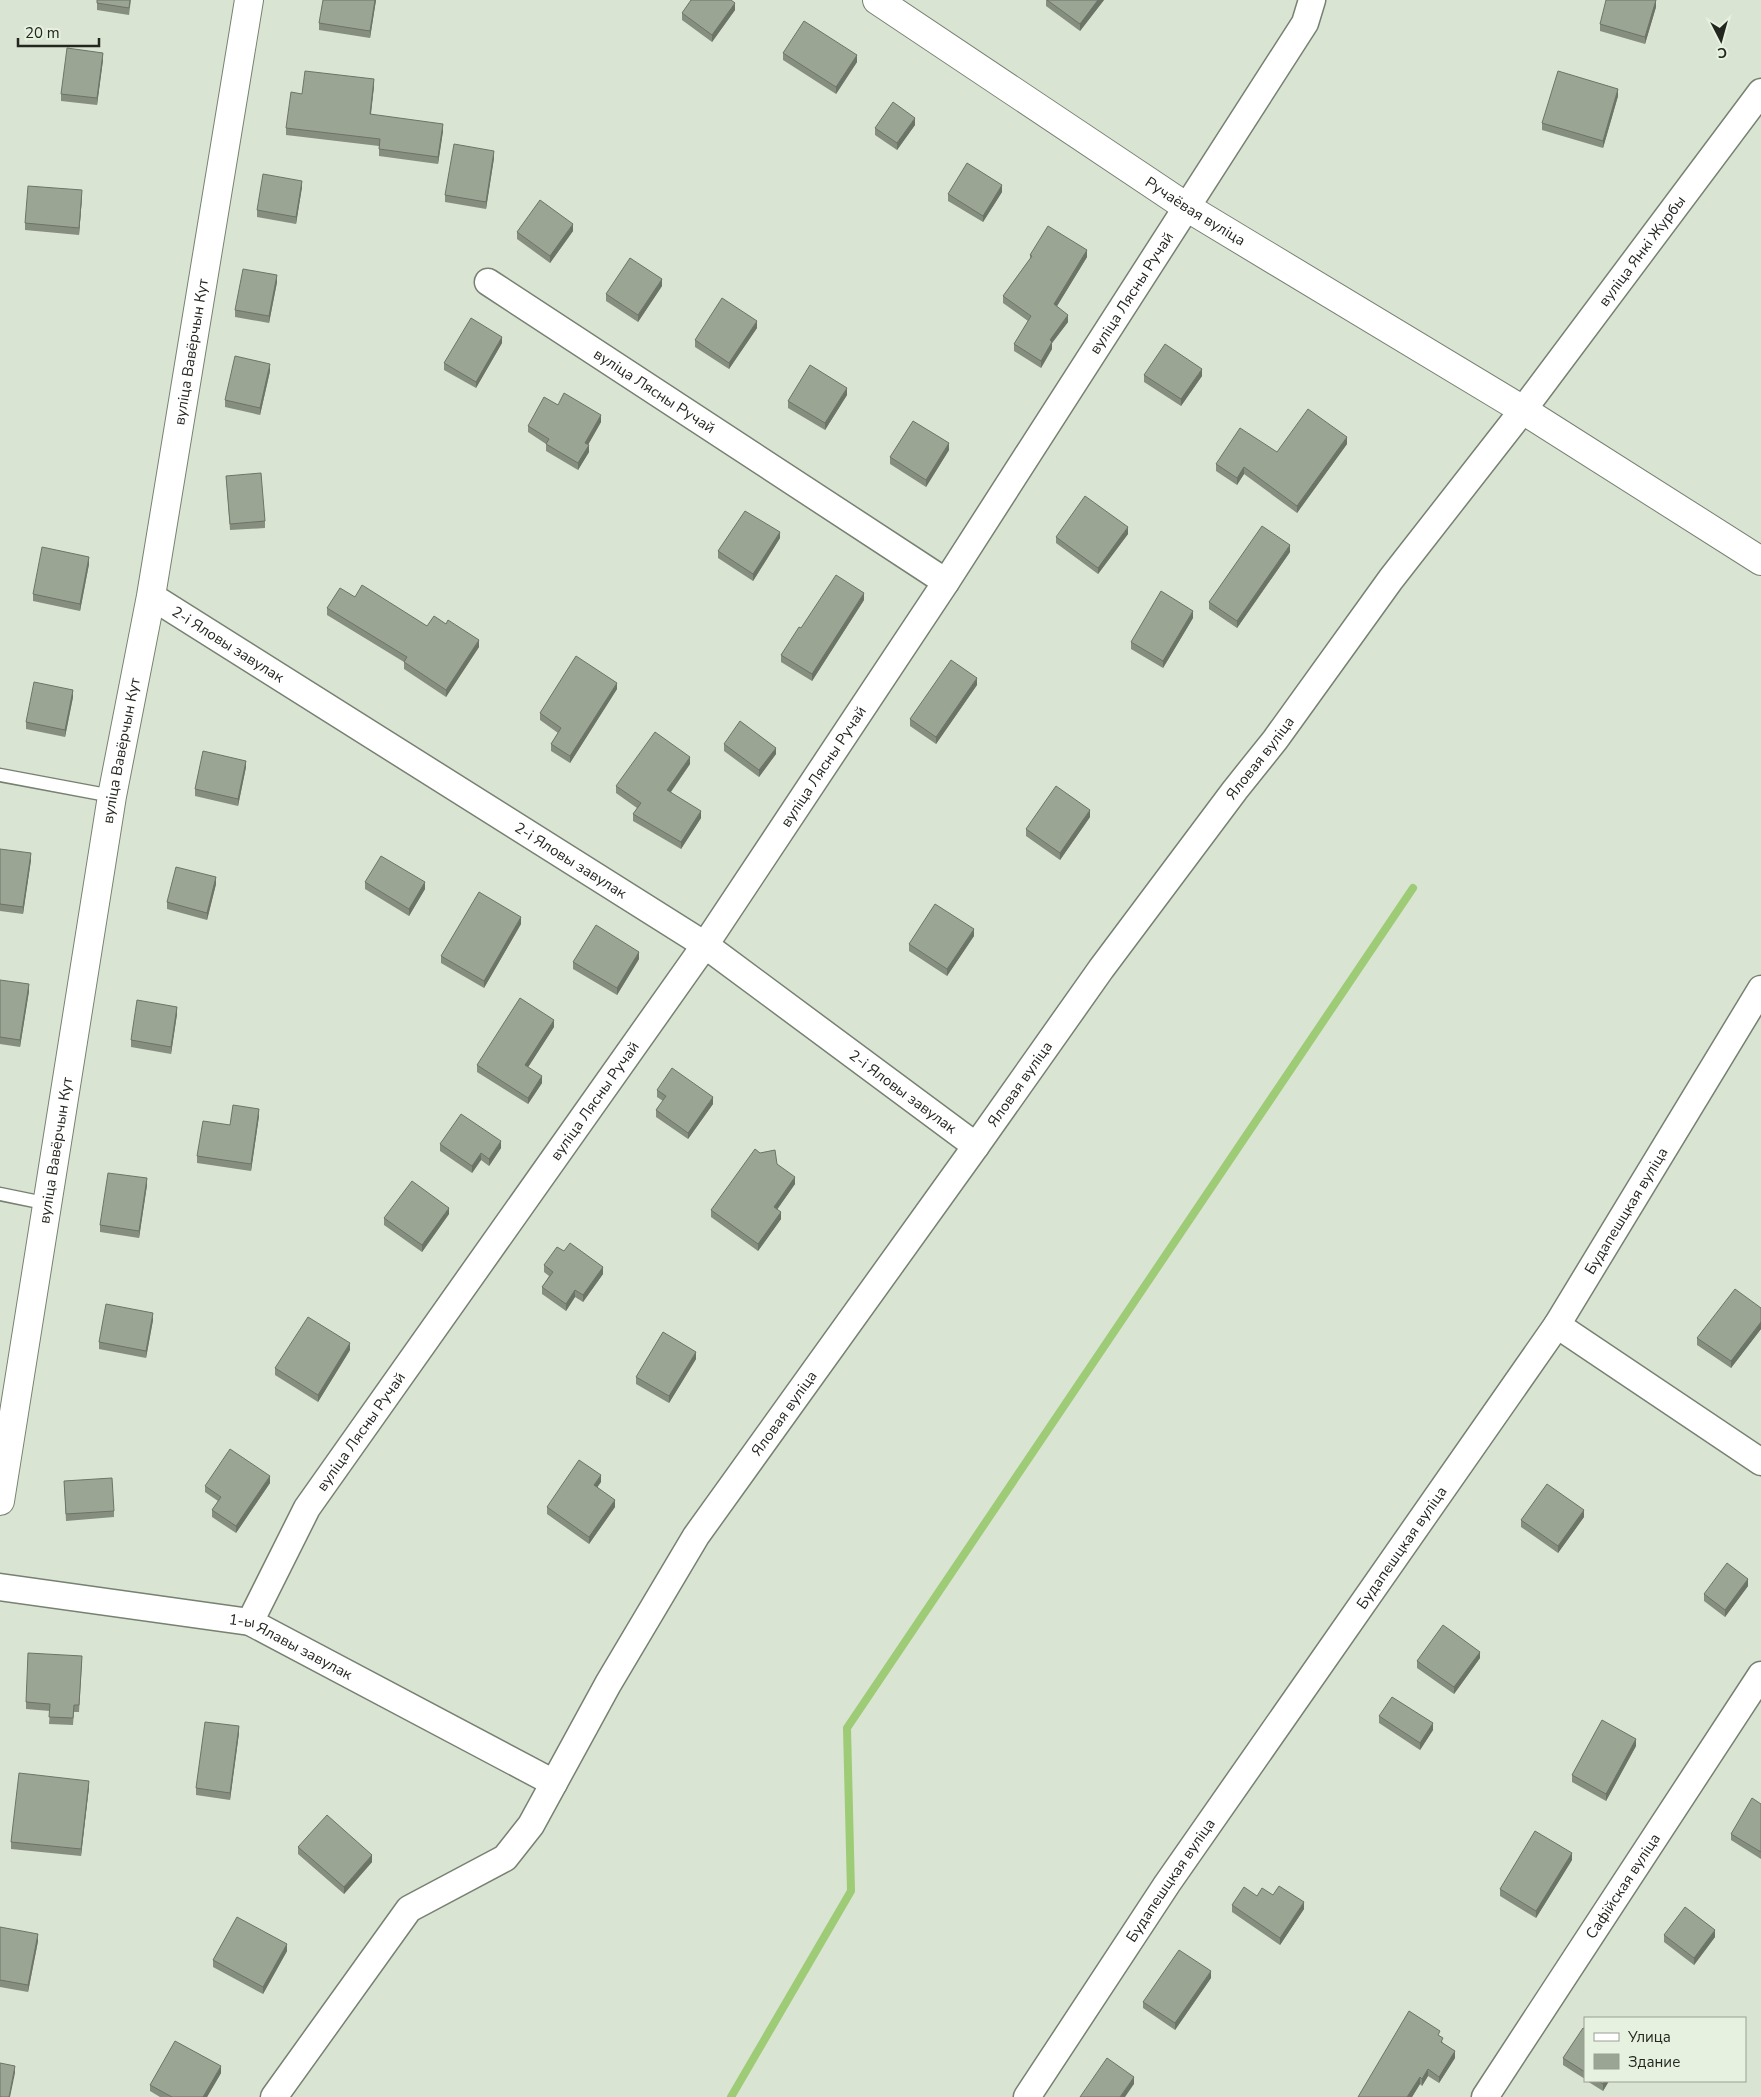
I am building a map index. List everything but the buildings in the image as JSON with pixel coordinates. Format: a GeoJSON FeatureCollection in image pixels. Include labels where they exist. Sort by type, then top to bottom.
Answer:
{"type":"FeatureCollection","features":[{"type":"Feature","properties":{"kind":"street","name":"вуліца Вавёрчын Кут"},"geometry":{"type":"LineString","coordinates":[[0,1501],[49,1204],[112,796],[151,596],[248,0]]}},
{"type":"Feature","properties":{"kind":"street","name":"Ручаёвая вуліца"},"geometry":{"type":"LineString","coordinates":[[877,0],[1188,208],[1523,410],[1761,561]]}},
{"type":"Feature","properties":{"kind":"street","name":"вуліца Лясны Ручай"},"geometry":{"type":"LineString","coordinates":[[250,1622],[307,1508],[706,945],[946,582],[1188,208],[1305,22],[1312,0]]}},
{"type":"Feature","properties":{"kind":"street","name":"вуліца Янкі Журбы"},"geometry":{"type":"LineString","coordinates":[[1523,410],[1761,92]]}},
{"type":"Feature","properties":{"kind":"street","name":"вуліца Лясны Ручай"},"geometry":{"type":"LineString","coordinates":[[488,282],[946,582]]}},
{"type":"Feature","properties":{"kind":"street","name":"Яловая вуліца"},"geometry":{"type":"LineString","coordinates":[[274,2097],[409,1909],[505,1858],[531,1825],[608,1684],[696,1536],[976,1146],[1101,968],[1235,790],[1276,740],[1390,579],[1523,410]]}},
{"type":"Feature","properties":{"kind":"street","name":"2-і Яловы завулак"},"geometry":{"type":"LineString","coordinates":[[151,596],[706,945],[976,1146]]}},
{"type":"Feature","properties":{"kind":"street","name":"Будапешцкая вуліца"},"geometry":{"type":"LineString","coordinates":[[1026,2097],[1167,1884],[1557,1325],[1761,989]]}},
{"type":"Feature","properties":{"kind":"street"},"geometry":{"type":"LineString","coordinates":[[1557,1325],[1761,1462]]}},
{"type":"Feature","properties":{"kind":"street","name":"1-ы Ялавы завулак"},"geometry":{"type":"LineString","coordinates":[[0,1587],[250,1622],[554,1782]]}},
{"type":"Feature","properties":{"kind":"street","name":"Сафійская вуліца"},"geometry":{"type":"LineString","coordinates":[[1485,2097],[1761,1675]]}},
{"type":"Feature","properties":{"kind":"lane"},"geometry":{"type":"LineString","coordinates":[[0,774],[112,796]]}},
{"type":"Feature","properties":{"kind":"lane"},"geometry":{"type":"LineString","coordinates":[[0,1194],[49,1204]]}},
{"type":"Feature","properties":{"kind":"waterway"},"geometry":{"type":"LineString","coordinates":[[731,2097],[851,1891],[847,1728],[1413,888]]}}]}
